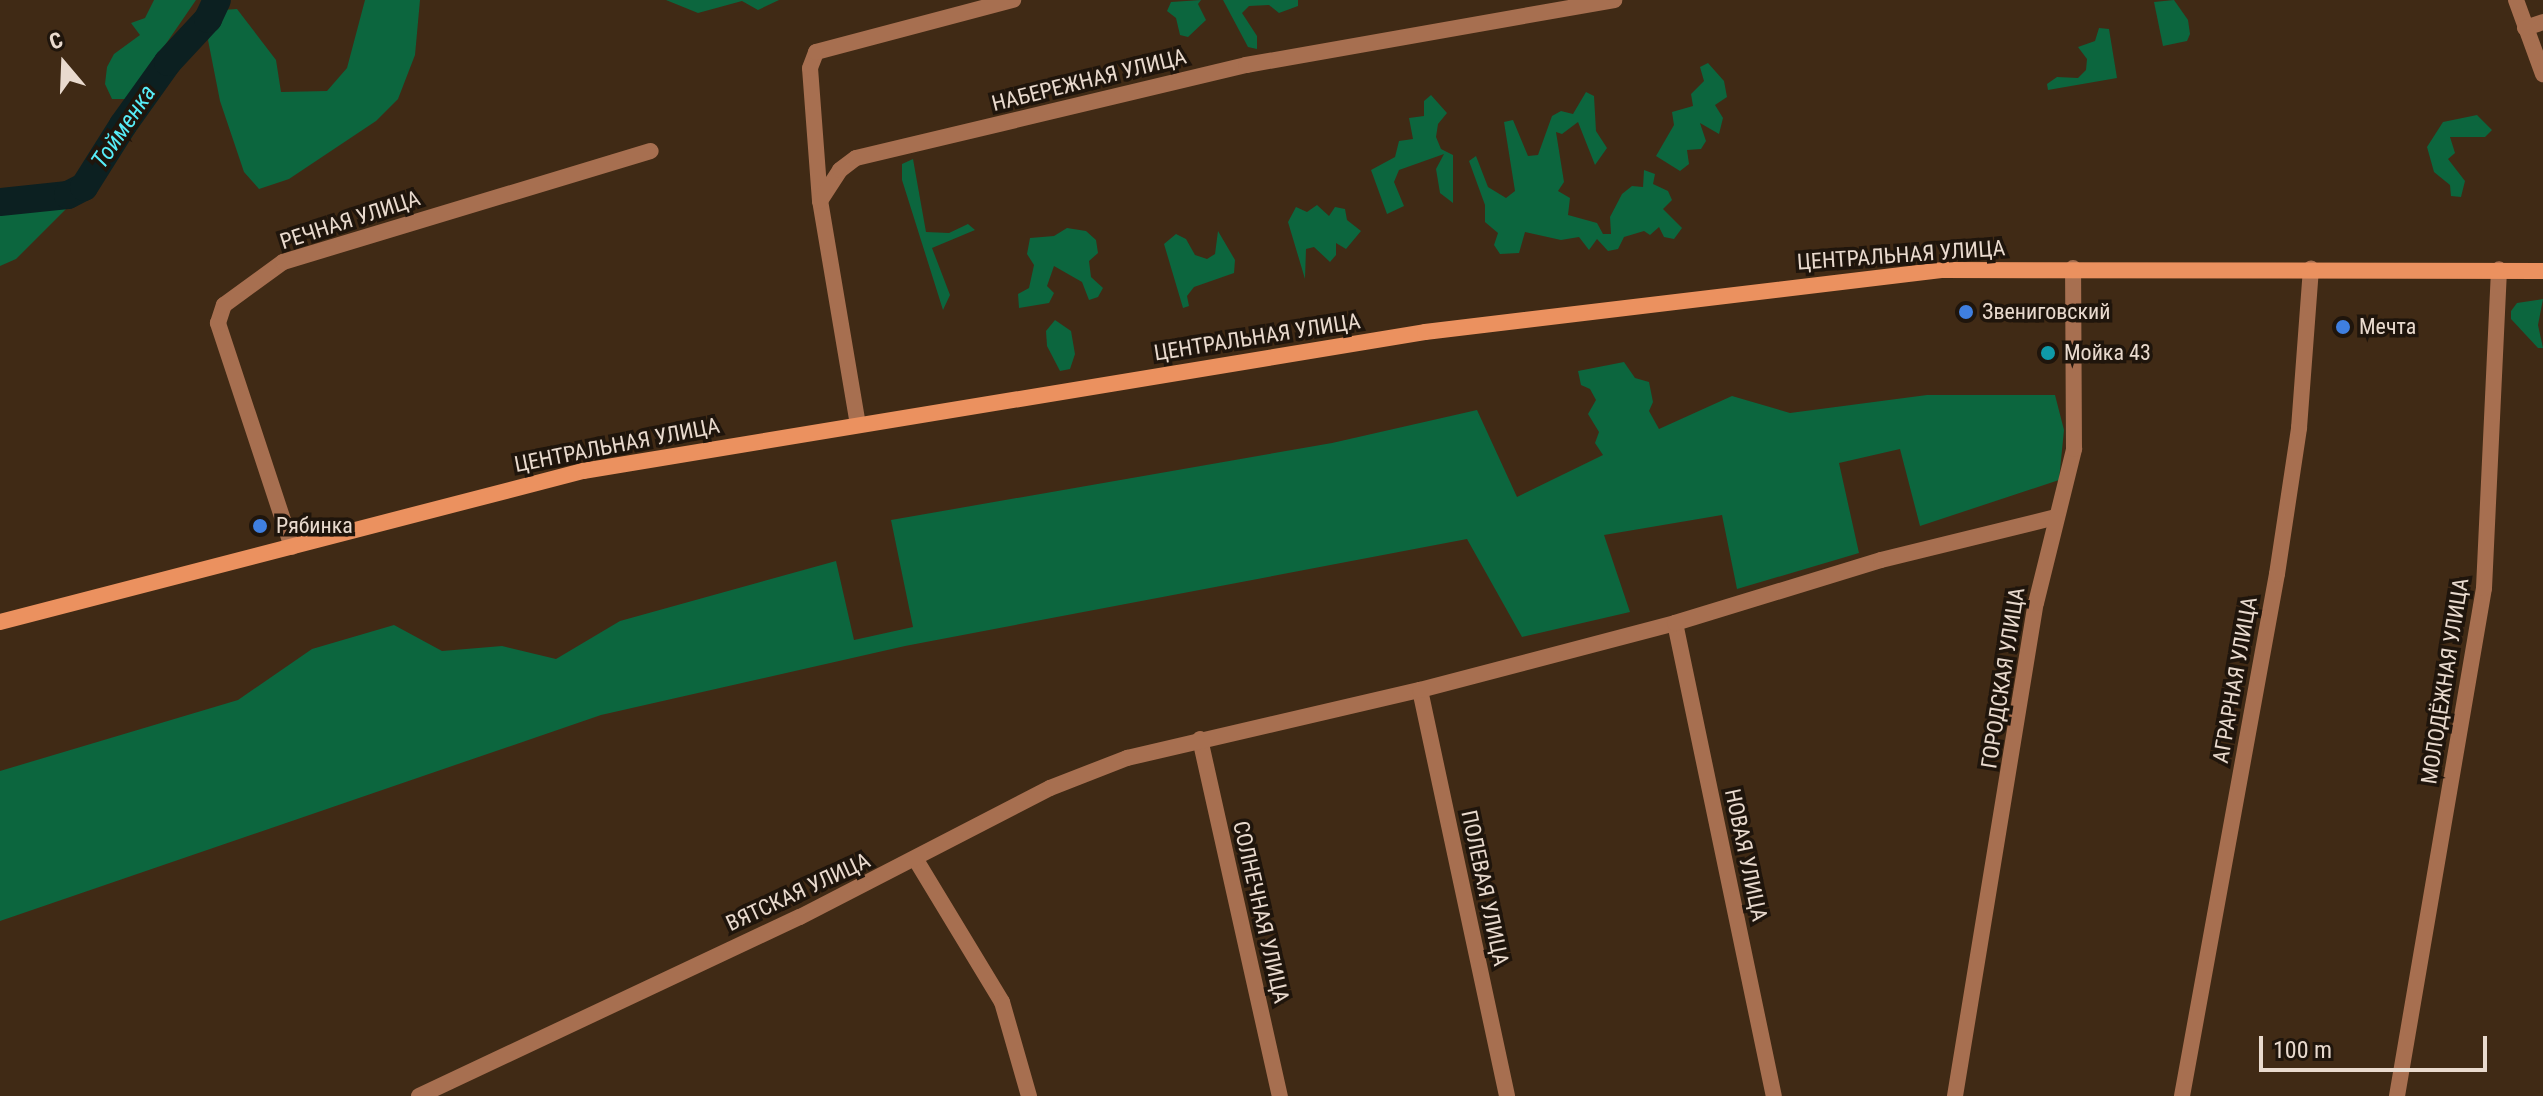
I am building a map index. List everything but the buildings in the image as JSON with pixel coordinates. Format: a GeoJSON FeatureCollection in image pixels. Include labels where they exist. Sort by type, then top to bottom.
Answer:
{"type":"FeatureCollection","features":[{"type":"Feature","properties":{"kind":"street"},"geometry":{"type":"LineString","coordinates":[[858,425],[820,201],[810,68],[816,52],[1013,0]]}},
{"type":"Feature","properties":{"kind":"street","name":"НАБЕРЕЖНАЯ УЛИЦА"},"geometry":{"type":"LineString","coordinates":[[820,201],[834,177],[856,158],[1246,65],[1614,0]]}},
{"type":"Feature","properties":{"kind":"street"},"geometry":{"type":"LineString","coordinates":[[2516,0],[2543,74]]}},
{"type":"Feature","properties":{"kind":"street"},"geometry":{"type":"LineString","coordinates":[[2525,28],[2543,22]]}},
{"type":"Feature","properties":{"kind":"street","name":"РЕЧНАЯ УЛИЦА"},"geometry":{"type":"LineString","coordinates":[[292,547],[218,323],[224,305],[283,262],[651,151]]}},
{"type":"Feature","properties":{"kind":"street","name":"ГОРОДСКАЯ УЛИЦА"},"geometry":{"type":"LineString","coordinates":[[1955,1096],[2036,603],[2074,449],[2073,268]]}},
{"type":"Feature","properties":{"kind":"street","name":"ЦЕНТРАЛЬНАЯ УЛИЦА"},"geometry":{"type":"LineString","coordinates":[[0,622],[583,471],[1425,332],[1943,270],[2311,268],[2543,271]]}},
{"type":"Feature","properties":{"kind":"street","name":"АГРАРНАЯ УЛИЦА"},"geometry":{"type":"LineString","coordinates":[[2182,1096],[2277,574],[2299,428],[2311,268]]}},
{"type":"Feature","properties":{"kind":"street","name":"МОЛОДЁЖНАЯ УЛИЦА"},"geometry":{"type":"LineString","coordinates":[[2397,1096],[2484,588],[2499,269]]}},
{"type":"Feature","properties":{"kind":"street","name":"ВЯТСКАЯ УЛИЦА"},"geometry":{"type":"LineString","coordinates":[[419,1096],[916,860],[1050,788],[1127,758],[1420,690],[1675,623],[1881,560],[2056,517]]}},
{"type":"Feature","properties":{"kind":"street","name":"НОВАЯ УЛИЦА"},"geometry":{"type":"LineString","coordinates":[[1675,623],[1774,1096]]}},
{"type":"Feature","properties":{"kind":"street","name":"ПОЛЕВАЯ УЛИЦА"},"geometry":{"type":"LineString","coordinates":[[1420,690],[1507,1096]]}},
{"type":"Feature","properties":{"kind":"street","name":"СОЛНЕЧНАЯ УЛИЦА"},"geometry":{"type":"LineString","coordinates":[[1200,739],[1280,1096]]}},
{"type":"Feature","properties":{"kind":"street"},"geometry":{"type":"LineString","coordinates":[[916,860],[1002,1002],[1029,1096]]}},
{"type":"Feature","properties":{"kind":"green space"},"geometry":{"type":"Polygon","coordinates":[[[154,0],[196,0],[128,99],[112,99],[105,84],[107,67],[114,54],[140,35],[131,23],[145,18],[154,0]]]}},
{"type":"Feature","properties":{"kind":"green space"},"geometry":{"type":"Polygon","coordinates":[[[365,0],[420,0],[415,55],[398,99],[376,121],[289,179],[259,189],[244,172],[220,101],[208,40],[222,10],[237,9],[276,60],[281,92],[327,91],[347,68],[365,0]]]}},
{"type":"Feature","properties":{"kind":"green space"},"geometry":{"type":"Polygon","coordinates":[[[666,0],[779,0],[758,10],[742,1],[698,13],[666,0]]]}},
{"type":"Feature","properties":{"kind":"green space"},"geometry":{"type":"Polygon","coordinates":[[[1201,0],[1198,4],[1206,20],[1188,37],[1180,35],[1176,18],[1167,11],[1171,2],[1201,0]]]}},
{"type":"Feature","properties":{"kind":"green space"},"geometry":{"type":"Polygon","coordinates":[[[1223,0],[1298,0],[1298,6],[1279,13],[1269,5],[1249,6],[1242,13],[1257,36],[1257,49],[1248,47],[1223,0]]]}},
{"type":"Feature","properties":{"kind":"green space"},"geometry":{"type":"Polygon","coordinates":[[[2174,0],[2188,20],[2190,34],[2187,41],[2163,46],[2154,2],[2174,0]]]}},
{"type":"Feature","properties":{"kind":"green space"},"geometry":{"type":"Polygon","coordinates":[[[2099,28],[2109,29],[2117,78],[2048,90],[2047,84],[2057,77],[2078,78],[2086,70],[2087,59],[2078,47],[2095,41],[2099,28]]]}},
{"type":"Feature","properties":{"kind":"green space"},"geometry":{"type":"Polygon","coordinates":[[[1708,63],[1724,81],[1727,97],[1715,105],[1723,118],[1719,134],[1700,123],[1706,141],[1701,149],[1687,150],[1689,164],[1680,171],[1656,156],[1674,125],[1672,112],[1693,106],[1691,94],[1704,81],[1700,67],[1708,63]]]}},
{"type":"Feature","properties":{"kind":"green space"},"geometry":{"type":"Polygon","coordinates":[[[1586,92],[1594,96],[1596,131],[1607,148],[1595,165],[1578,122],[1562,134],[1556,132],[1564,182],[1558,191],[1570,198],[1568,215],[1597,223],[1603,234],[1611,234],[1610,217],[1622,194],[1632,186],[1643,187],[1644,170],[1655,174],[1653,184],[1668,191],[1672,200],[1663,209],[1682,228],[1674,239],[1664,237],[1659,227],[1650,235],[1644,231],[1624,237],[1618,249],[1608,251],[1597,239],[1589,250],[1579,237],[1561,240],[1525,232],[1519,253],[1500,254],[1494,245],[1498,233],[1485,222],[1485,205],[1469,161],[1476,156],[1488,187],[1506,198],[1515,191],[1504,122],[1513,120],[1528,156],[1538,155],[1552,116],[1561,111],[1573,114],[1586,92]]]}},
{"type":"Feature","properties":{"kind":"green space"},"geometry":{"type":"Polygon","coordinates":[[[1431,95],[1447,113],[1438,124],[1436,137],[1441,149],[1453,155],[1453,203],[1440,193],[1436,169],[1444,154],[1399,170],[1394,182],[1404,206],[1387,214],[1371,170],[1395,157],[1399,141],[1413,139],[1409,118],[1424,116],[1424,101],[1431,95]]]}},
{"type":"Feature","properties":{"kind":"green space"},"geometry":{"type":"Polygon","coordinates":[[[2477,115],[2492,130],[2485,137],[2450,137],[2455,153],[2448,159],[2465,181],[2461,197],[2451,196],[2450,185],[2434,172],[2427,147],[2443,122],[2477,115]]]}},
{"type":"Feature","properties":{"kind":"green space"},"geometry":{"type":"Polygon","coordinates":[[[913,159],[926,232],[949,233],[968,224],[975,230],[932,248],[950,295],[943,310],[902,180],[902,164],[913,159]]]}},
{"type":"Feature","properties":{"kind":"green space"},"geometry":{"type":"Polygon","coordinates":[[[75,200],[16,259],[0,266],[0,214],[75,200]]]}},
{"type":"Feature","properties":{"kind":"green space"},"geometry":{"type":"Polygon","coordinates":[[[1317,205],[1329,216],[1335,207],[1345,209],[1347,220],[1361,231],[1346,249],[1336,243],[1336,255],[1330,262],[1314,247],[1306,249],[1305,279],[1288,222],[1296,207],[1307,212],[1317,205]]]}},
{"type":"Feature","properties":{"kind":"green space"},"geometry":{"type":"Polygon","coordinates":[[[1067,228],[1086,231],[1096,240],[1098,253],[1089,261],[1091,277],[1103,288],[1098,297],[1089,300],[1082,282],[1054,266],[1047,286],[1054,293],[1049,303],[1019,308],[1018,294],[1029,288],[1034,265],[1027,254],[1030,238],[1054,236],[1067,228]]]}},
{"type":"Feature","properties":{"kind":"green space"},"geometry":{"type":"Polygon","coordinates":[[[1218,231],[1235,260],[1234,273],[1194,287],[1187,296],[1189,306],[1183,308],[1164,244],[1176,234],[1186,239],[1195,255],[1207,259],[1215,254],[1218,231]]]}},
{"type":"Feature","properties":{"kind":"green space"},"geometry":{"type":"Polygon","coordinates":[[[2543,299],[2538,325],[2543,348],[2538,348],[2511,319],[2511,311],[2517,303],[2543,299]]]}},
{"type":"Feature","properties":{"kind":"green space"},"geometry":{"type":"Polygon","coordinates":[[[1055,320],[1071,331],[1075,354],[1070,369],[1060,371],[1047,346],[1046,331],[1055,320]]]}},
{"type":"Feature","properties":{"kind":"green space"},"geometry":{"type":"Polygon","coordinates":[[[1624,362],[1635,378],[1649,382],[1653,402],[1649,411],[1659,429],[1732,396],[1790,413],[1927,395],[2055,395],[2064,430],[2059,480],[1920,526],[1900,449],[1839,463],[1859,553],[1737,589],[1722,515],[1604,535],[1630,612],[1522,637],[1467,539],[905,646],[601,715],[0,921],[0,771],[238,700],[312,649],[394,625],[442,651],[502,646],[556,659],[620,621],[836,561],[854,640],[913,627],[891,520],[1332,443],[1477,410],[1517,497],[1603,455],[1595,443],[1599,432],[1588,414],[1596,400],[1590,389],[1581,385],[1578,371],[1624,362]]]}},
{"type":"Feature","properties":{"kind":"waterway","name":"Тойменка"},"geometry":{"type":"LineString","coordinates":[[0,202],[68,195],[84,187],[123,125],[168,62],[208,19],[217,0]]}},
{"type":"Feature","properties":{"kind":"place","name":"Звениговский"},"geometry":{"type":"Point","coordinates":[1966,312]}},
{"type":"Feature","properties":{"kind":"place","name":"Мечта"},"geometry":{"type":"Point","coordinates":[2343,327]}},
{"type":"Feature","properties":{"kind":"place","name":"Мойка 43"},"geometry":{"type":"Point","coordinates":[2048,353]}},
{"type":"Feature","properties":{"kind":"place","name":"Рябинка"},"geometry":{"type":"Point","coordinates":[260,526]}}]}
